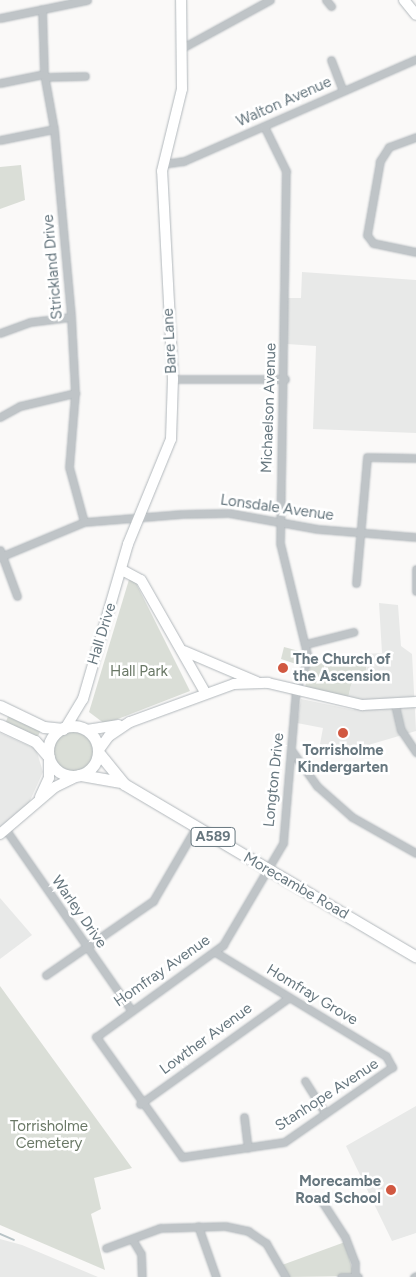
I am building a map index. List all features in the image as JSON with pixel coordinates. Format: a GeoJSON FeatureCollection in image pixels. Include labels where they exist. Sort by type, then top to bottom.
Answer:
{"type":"FeatureCollection","features":[{"type":"Feature","properties":{"kind":"main road","name":"Bare Lane"},"geometry":{"type":"LineString","coordinates":[[122,570],[136,521],[168,453],[173,379],[162,164],[180,104],[184,47],[181,0]]}},
{"type":"Feature","properties":{"kind":"main road"},"geometry":{"type":"LineString","coordinates":[[404,0],[416,15]]}},
{"type":"Feature","properties":{"kind":"main road"},"geometry":{"type":"LineString","coordinates":[[122,570],[141,580],[183,650],[205,692]]}},
{"type":"Feature","properties":{"kind":"main road","name":"Hall Drive"},"geometry":{"type":"LineString","coordinates":[[64,728],[83,699],[122,570]]}},
{"type":"Feature","properties":{"kind":"main road"},"geometry":{"type":"LineString","coordinates":[[183,650],[257,682],[296,689],[362,706],[416,702]]}},
{"type":"Feature","properties":{"kind":"main road"},"geometry":{"type":"LineString","coordinates":[[0,721],[0,706],[44,727],[87,730],[130,722],[205,692],[257,682]]}},
{"type":"Feature","properties":{"kind":"main road","name":"Hall Drive"},"geometry":{"type":"LineString","coordinates":[[83,699],[87,730]]}},
{"type":"Feature","properties":{"kind":"main road"},"geometry":{"type":"LineString","coordinates":[[3,832],[61,783],[81,775],[93,767],[98,752],[109,736],[130,722]]}},
{"type":"Feature","properties":{"kind":"main road","name":"A589"},"geometry":{"type":"LineString","coordinates":[[0,725],[35,741],[63,774],[81,775]]}},
{"type":"Feature","properties":{"kind":"main road"},"geometry":{"type":"LineString","coordinates":[[32,808],[45,788],[50,742],[64,728]]}},
{"type":"Feature","properties":{"kind":"main road","name":"A589"},"geometry":{"type":"LineString","coordinates":[[87,730],[98,752]]}},
{"type":"Feature","properties":{"kind":"main road","name":"Morecambe Road"},"geometry":{"type":"LineString","coordinates":[[98,752],[124,784]]}},
{"type":"Feature","properties":{"kind":"main road","name":"Morecambe Road"},"geometry":{"type":"LineString","coordinates":[[81,775],[124,784],[416,957]]}},
{"type":"Feature","properties":{"kind":"street"},"geometry":{"type":"LineString","coordinates":[[0,18],[87,0]]}},
{"type":"Feature","properties":{"kind":"street"},"geometry":{"type":"LineString","coordinates":[[184,47],[270,0]]}},
{"type":"Feature","properties":{"kind":"street","name":"Strickland Drive"},"geometry":{"type":"LineString","coordinates":[[42,9],[44,75],[54,129],[72,317],[76,393],[69,467],[84,522]]}},
{"type":"Feature","properties":{"kind":"street","name":"Walton Avenue"},"geometry":{"type":"LineString","coordinates":[[162,164],[184,161],[416,59]]}},
{"type":"Feature","properties":{"kind":"street"},"geometry":{"type":"LineString","coordinates":[[331,60],[344,91]]}},
{"type":"Feature","properties":{"kind":"street"},"geometry":{"type":"LineString","coordinates":[[0,84],[44,75],[85,76]]}},
{"type":"Feature","properties":{"kind":"street","name":"Michaelson Avenue"},"geometry":{"type":"LineString","coordinates":[[264,126],[286,171],[284,379],[279,521],[280,543],[308,658],[296,689]]}},
{"type":"Feature","properties":{"kind":"street"},"geometry":{"type":"LineString","coordinates":[[0,140],[54,129]]}},
{"type":"Feature","properties":{"kind":"street"},"geometry":{"type":"LineString","coordinates":[[416,137],[389,148],[380,161],[367,235],[373,243],[416,252]]}},
{"type":"Feature","properties":{"kind":"street"},"geometry":{"type":"LineString","coordinates":[[0,333],[30,322],[72,317]]}},
{"type":"Feature","properties":{"kind":"street"},"geometry":{"type":"LineString","coordinates":[[173,379],[284,379]]}},
{"type":"Feature","properties":{"kind":"street"},"geometry":{"type":"LineString","coordinates":[[0,418],[20,406],[76,393]]}},
{"type":"Feature","properties":{"kind":"street"},"geometry":{"type":"LineString","coordinates":[[356,583],[362,533],[367,457],[416,458]]}},
{"type":"Feature","properties":{"kind":"street","name":"Lonsdale Avenue"},"geometry":{"type":"LineString","coordinates":[[84,522],[136,521],[229,513],[362,533],[416,537]]}},
{"type":"Feature","properties":{"kind":"street"},"geometry":{"type":"LineString","coordinates":[[16,596],[1,554],[84,522]]}},
{"type":"Feature","properties":{"kind":"street"},"geometry":{"type":"LineString","coordinates":[[416,569],[416,591]]}},
{"type":"Feature","properties":{"kind":"street"},"geometry":{"type":"LineString","coordinates":[[306,644],[353,632]]}},
{"type":"Feature","properties":{"kind":"street","name":"Longton Drive"},"geometry":{"type":"LineString","coordinates":[[268,869],[283,844],[296,689]]}},
{"type":"Feature","properties":{"kind":"street"},"geometry":{"type":"LineString","coordinates":[[395,705],[400,730],[416,752]]}},
{"type":"Feature","properties":{"kind":"street"},"geometry":{"type":"LineString","coordinates":[[292,751],[317,786],[352,817],[416,853]]}},
{"type":"Feature","properties":{"kind":"street"},"geometry":{"type":"LineString","coordinates":[[46,975],[85,946],[153,901],[196,827]]}},
{"type":"Feature","properties":{"kind":"street","name":"Warley Drive"},"geometry":{"type":"LineString","coordinates":[[3,832],[131,1010]]}},
{"type":"Feature","properties":{"kind":"street","name":"Homfray Avenue"},"geometry":{"type":"LineString","coordinates":[[96,1037],[131,1010],[215,952],[268,869]]}},
{"type":"Feature","properties":{"kind":"street","name":"Homfray Grove"},"geometry":{"type":"LineString","coordinates":[[215,952],[393,1064]]}},
{"type":"Feature","properties":{"kind":"street","name":"Lowther Avenue"},"geometry":{"type":"LineString","coordinates":[[140,1104],[288,998]]}},
{"type":"Feature","properties":{"kind":"street","name":"Stanhope Avenue"},"geometry":{"type":"LineString","coordinates":[[96,1037],[140,1104],[179,1156],[284,1142],[387,1072],[393,1064]]}},
{"type":"Feature","properties":{"kind":"street"},"geometry":{"type":"LineString","coordinates":[[305,1081],[325,1113]]}},
{"type":"Feature","properties":{"kind":"street"},"geometry":{"type":"LineString","coordinates":[[244,1117],[248,1148]]}},
{"type":"Feature","properties":{"kind":"street"},"geometry":{"type":"LineString","coordinates":[[321,1200],[345,1237],[355,1263],[356,1277],[341,1277]]}},
{"type":"Feature","properties":{"kind":"street"},"geometry":{"type":"LineString","coordinates":[[198,1226],[214,1276]]}},
{"type":"Feature","properties":{"kind":"street"},"geometry":{"type":"LineString","coordinates":[[106,1248],[160,1228],[225,1226],[257,1236],[286,1277]]}},
{"type":"Feature","properties":{"kind":"street"},"geometry":{"type":"LineString","coordinates":[[132,1239],[141,1254],[142,1277]]}},
{"type":"Feature","properties":{"kind":"shaded area"},"geometry":{"type":"Polygon","coordinates":[[[302,272],[416,280],[416,433],[313,429],[316,346],[287,344],[287,298],[301,298],[302,272]]]}},
{"type":"Feature","properties":{"kind":"shaded area"},"geometry":{"type":"Polygon","coordinates":[[[379,603],[398,605],[401,646],[412,654],[416,731],[365,746],[349,756],[320,744],[323,728],[297,723],[301,699],[354,710],[348,698],[352,681],[367,673],[364,654],[382,653],[379,603]]]}},
{"type":"Feature","properties":{"kind":"shaded area"},"geometry":{"type":"Polygon","coordinates":[[[0,733],[36,749],[43,772],[28,805],[0,827],[0,733]]]}},
{"type":"Feature","properties":{"kind":"shaded area"},"geometry":{"type":"Polygon","coordinates":[[[0,898],[32,935],[0,959],[0,898]]]}},
{"type":"Feature","properties":{"kind":"shaded area","name":"Morecambe Road School"},"geometry":{"type":"Polygon","coordinates":[[[416,1106],[416,1233],[392,1241],[346,1146],[416,1106]]]}},
{"type":"Feature","properties":{"kind":"shaded area"},"geometry":{"type":"Polygon","coordinates":[[[0,1239],[22,1245],[98,1277],[0,1277],[0,1239]]]}},
{"type":"Feature","properties":{"kind":"green space"},"geometry":{"type":"Polygon","coordinates":[[[21,165],[25,200],[0,209],[0,167],[21,165]]]}},
{"type":"Feature","properties":{"kind":"green space","name":"Hall Park"},"geometry":{"type":"Polygon","coordinates":[[[131,573],[190,691],[105,724],[89,712],[131,573]]]}},
{"type":"Feature","properties":{"kind":"green space"},"geometry":{"type":"Polygon","coordinates":[[[284,647],[299,651],[299,665],[281,659],[284,647]]]}},
{"type":"Feature","properties":{"kind":"green space"},"geometry":{"type":"Polygon","coordinates":[[[364,654],[367,674],[352,681],[348,698],[305,688],[309,666],[364,654]]]}},
{"type":"Feature","properties":{"kind":"green space"},"geometry":{"type":"Polygon","coordinates":[[[9,714],[41,730],[37,738],[5,724],[9,714]]]}},
{"type":"Feature","properties":{"kind":"green space"},"geometry":{"type":"Polygon","coordinates":[[[73,732],[87,738],[93,752],[87,766],[73,772],[59,766],[53,752],[59,738],[73,732]]]}},
{"type":"Feature","properties":{"kind":"green space","name":"Torrisholme Cemetery"},"geometry":{"type":"Polygon","coordinates":[[[0,986],[132,1168],[94,1178],[101,1209],[91,1214],[105,1270],[0,1225],[0,986]]]}},
{"type":"Feature","properties":{"kind":"green space"},"geometry":{"type":"Polygon","coordinates":[[[345,1242],[354,1276],[289,1277],[282,1265],[345,1242]]]}},
{"type":"Feature","properties":{"kind":"waterway"},"geometry":{"type":"LineString","coordinates":[[0,1234],[14,1240]]}},
{"type":"Feature","properties":{"kind":"place","name":"The Church of the Ascension"},"geometry":{"type":"Point","coordinates":[283,668]}},
{"type":"Feature","properties":{"kind":"place","name":"Torrisholme Kindergarten"},"geometry":{"type":"Point","coordinates":[343,733]}},
{"type":"Feature","properties":{"kind":"place","name":"Morecambe Road School"},"geometry":{"type":"Point","coordinates":[391,1190]}}]}
